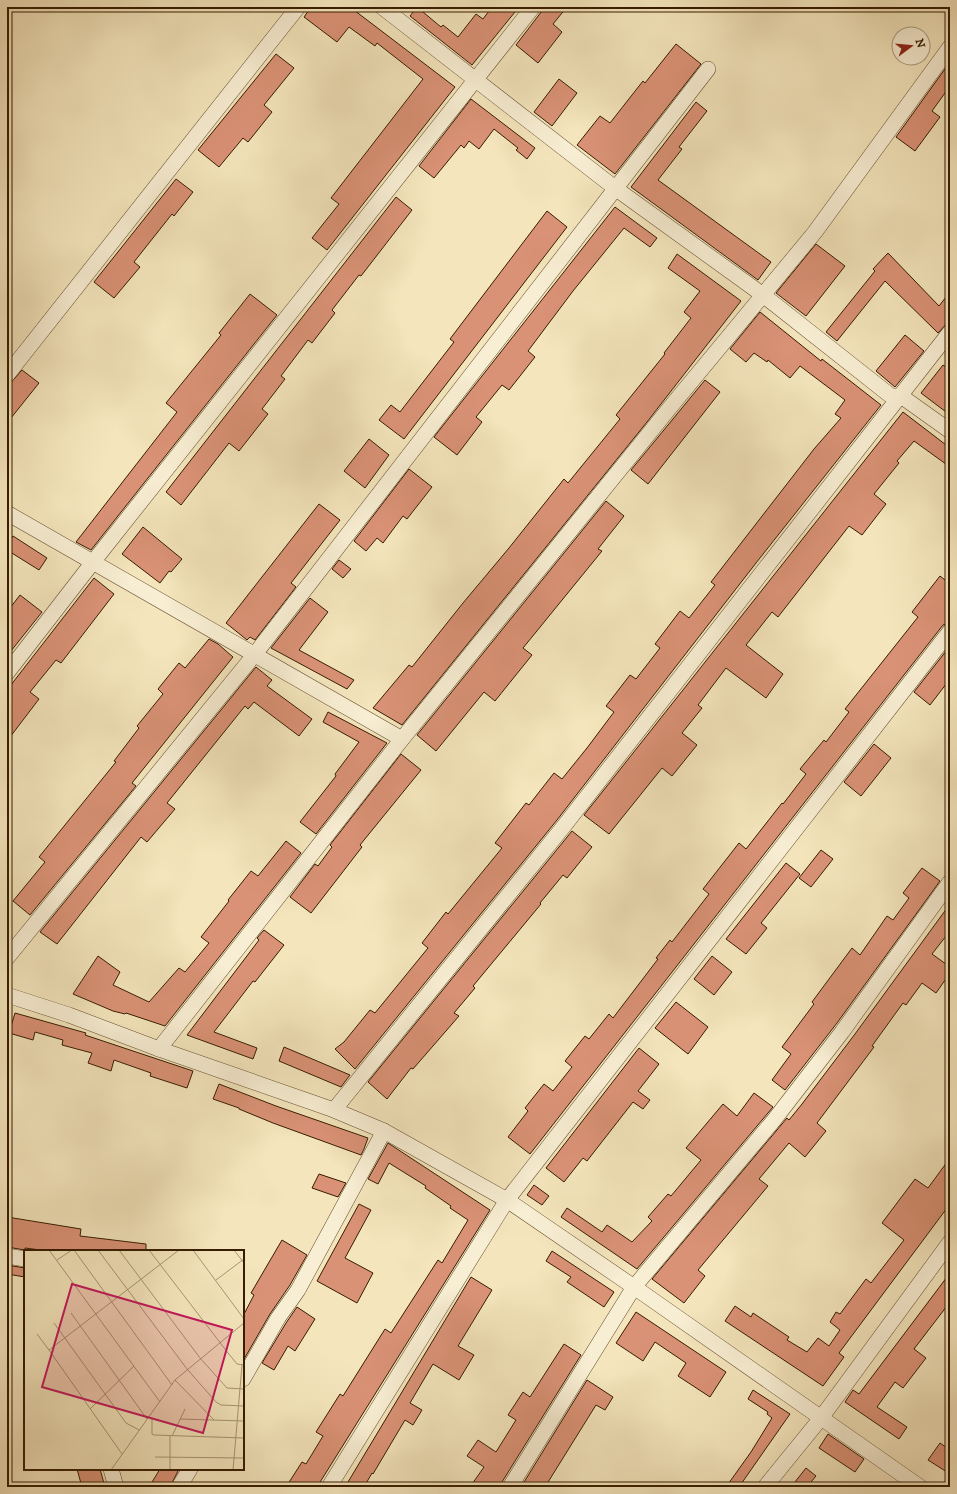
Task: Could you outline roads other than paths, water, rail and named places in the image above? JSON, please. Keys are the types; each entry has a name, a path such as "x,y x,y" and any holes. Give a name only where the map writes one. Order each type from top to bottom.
{"street":[{"path":"7,375 298,7"},
{"path":"382,7 615,188 763,295 891,396 900,396 950,431"},
{"path":"7,673 93,562 533,7"},
{"path":"159,1049 402,739 667,411 826,218 950,46"},
{"path":"7,958 255,654 708,70"},
{"path":"334,1110 564,826 950,332"},
{"path":"7,513 402,739"},
{"path":"329,1487 507,1200 950,632"},
{"path":"510,1487 634,1287 774,1120 842,1032 950,882"},
{"path":"7,995 69,1015 159,1049 334,1110 384,1131 507,1200 920,1487"},
{"path":"244,1377 278,1318 298,1290 384,1131"},
{"path":"764,1487 821,1418 950,1242"},
{"path":"7,1256 24,1259"},
{"path":"111,1470 116,1487"},
{"path":"179,1487 189,1470"}]}
